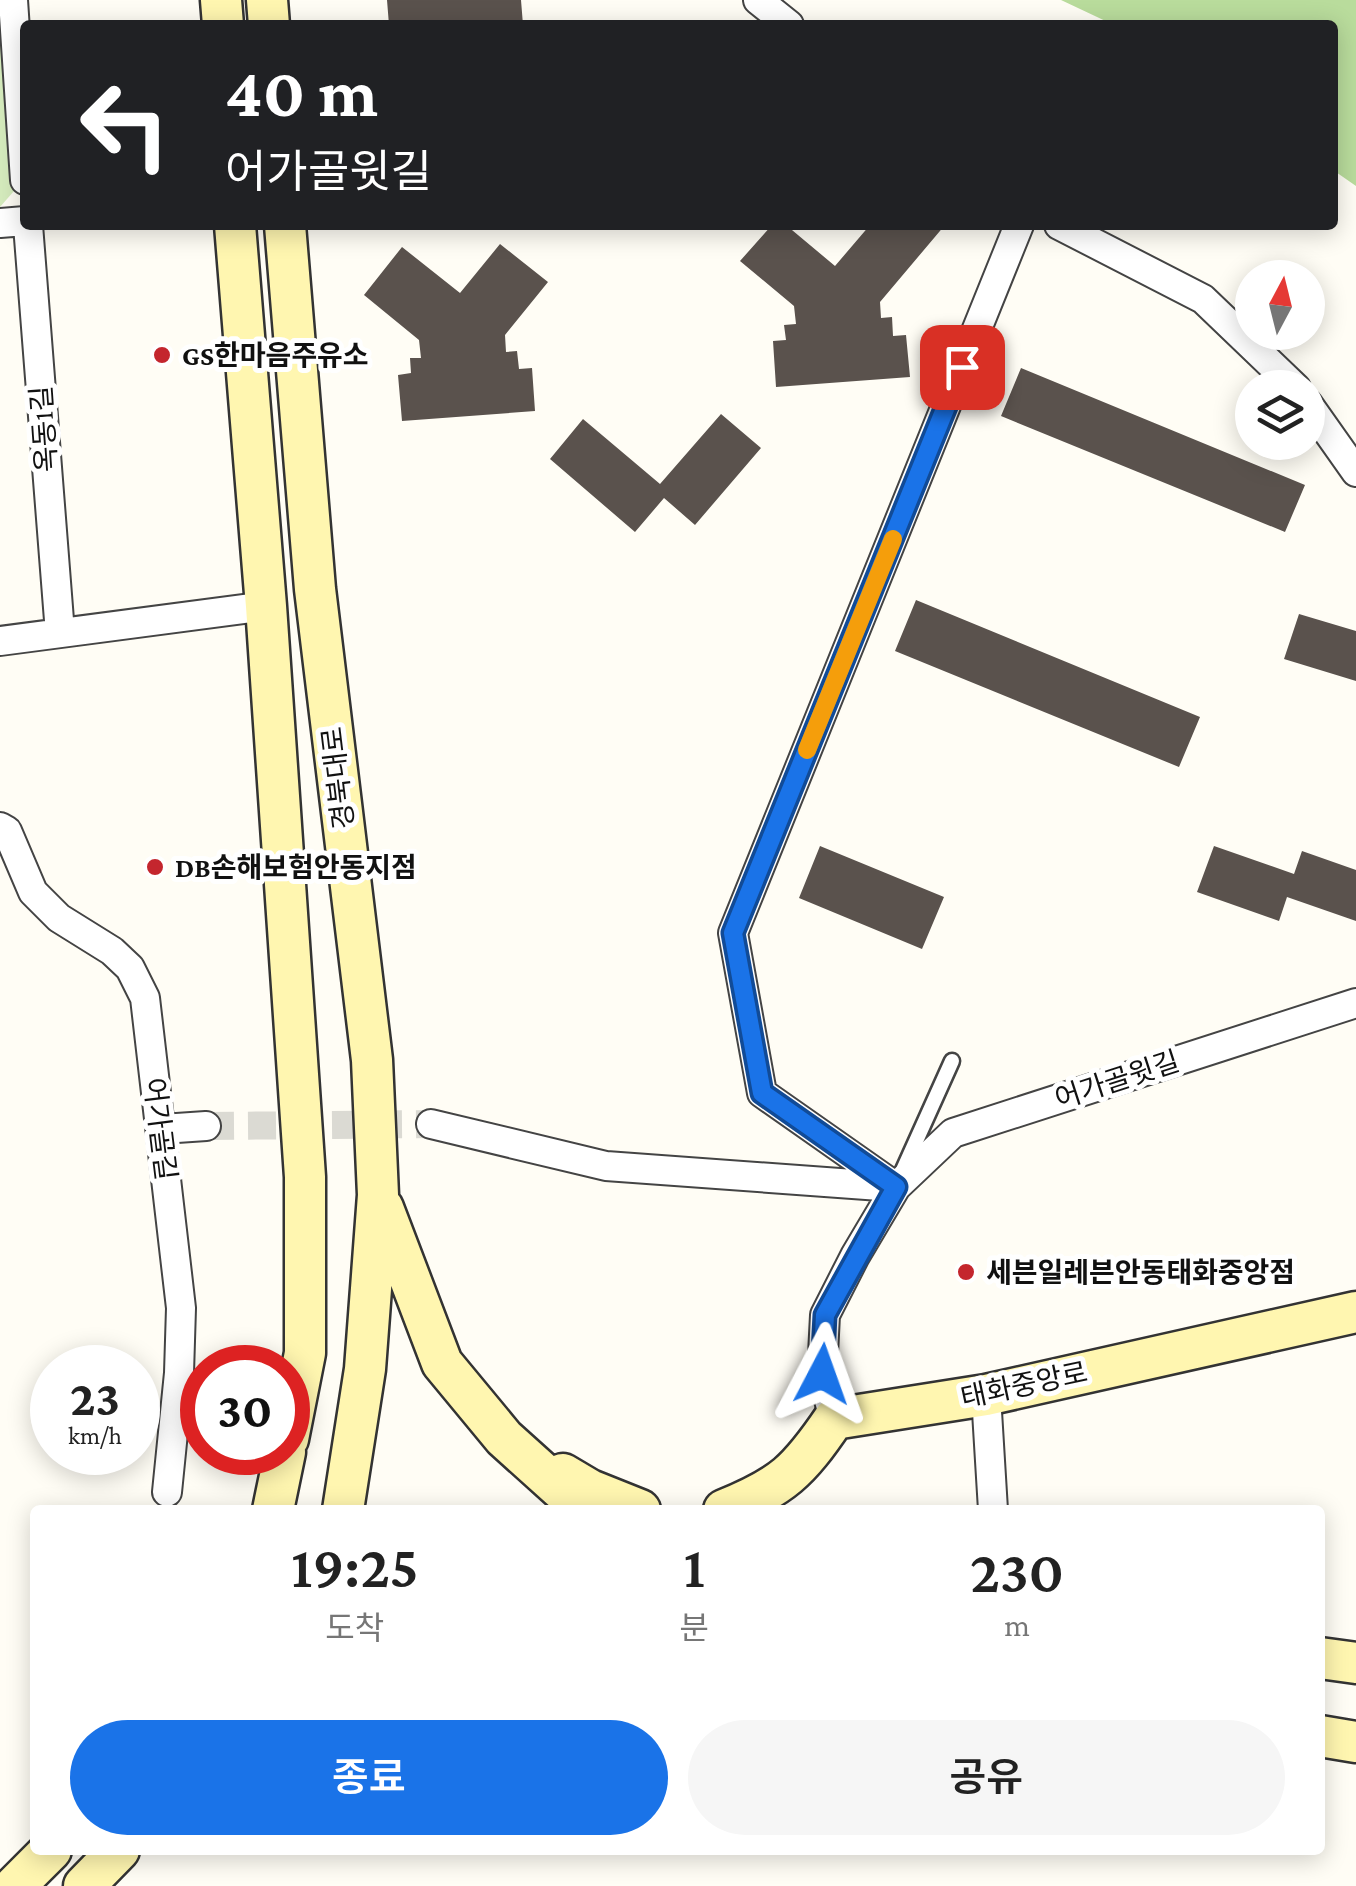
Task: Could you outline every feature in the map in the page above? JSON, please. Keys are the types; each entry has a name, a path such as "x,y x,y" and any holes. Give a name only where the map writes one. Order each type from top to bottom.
{"street":[{"path":"13,0 20,105"},
{"path":"758,0 783,20"},
{"name":"옥동1길","path":"27,230 60,633"},
{"name":"경북대로","path":"236,230 305,1177 305,1345"},
{"name":"경북대로","path":"285,230 315,589 372,1060 378,1195 365,1369 344,1505"},
{"path":"896,1187 762,1093 733,933 1017,230"},
{"path":"1069,230 1203,299 1277,370"},
{"path":"1325,428 1356,472"},
{"path":"0,641 266,606"},
{"name":"어가골길","path":"0,826 7,831 33,892 58,918 112,950 130,968 145,998 180,1308 179,1373 167,1492"},
{"name":"어가골윗길","path":"834,1419 822,1374 825,1315 896,1187 953,1133 1356,1004"},
{"path":"431,1124 606,1166 896,1187"},
{"path":"162,1129 206,1126"},
{"path":"378,1195 442,1362 504,1438 578,1505"},
{"name":"태화중앙로","path":"834,1419 986,1394 1356,1312"},
{"path":"986,1394 993,1505"},
{"path":"736,1505 767,1492 806,1461 834,1419"},
{"path":"504,1438 590,1490 628,1505"},
{"path":"274,1505 280,1475"},
{"path":"1325,1659 1356,1664"},
{"path":"1325,1737 1356,1742"},
{"path":"15,1886 45,1855"},
{"path":"84,1886 113,1855"}],"lane":[{"name":"어가골윗길","path":"896,1187 952,1062"}],"green space":[{"path":"1061,0 1356,0 1356,186 1338,173 1338,20 1103,20"},
{"path":"0,7 4,10 14,191 0,207"}],"building":[{"path":"387,0 521,0 523,20 389,20"},
{"path":"768,230 792,230 835,266 866,230 941,230 880,302 881,318 892,317 893,336 906,335 910,377 776,387 773,341 786,340 784,325 796,324 794,306 740,261"},
{"path":"500,244 548,282 505,335 506,352 517,351 519,369 532,368 535,411 402,421 398,375 411,373 410,358 421,358 419,340 364,295 402,247 460,293"},
{"path":"1021,368 1235,456 1235,460 1244,460 1305,485 1285,532 1001,416"},
{"path":"721,414 761,448 695,525 664,498 635,532 550,459 583,419 660,484"},
{"path":"916,600 1200,717 1179,767 895,651"},
{"path":"1299,614 1356,631 1356,681 1284,659"},
{"path":"820,846 944,897 922,949 799,898"},
{"path":"1214,846 1294,874 1302,851 1356,870 1356,921 1287,897 1279,921 1197,892"}],"tunnel":[{"path":"206,1126 431,1124"}],"slow traffic":[{"path":"807,750 893,539"}],"place":[{"name":"GS한마음주유소","path":"162,355"},
{"name":"DB손해보험안동지점","path":"155,867"},
{"name":"세븐일레븐안동태화중앙점","path":"966,1272"}],"route":[{"path":"822,1374 825,1315 896,1187 762,1093 733,933 962,367"}]}
